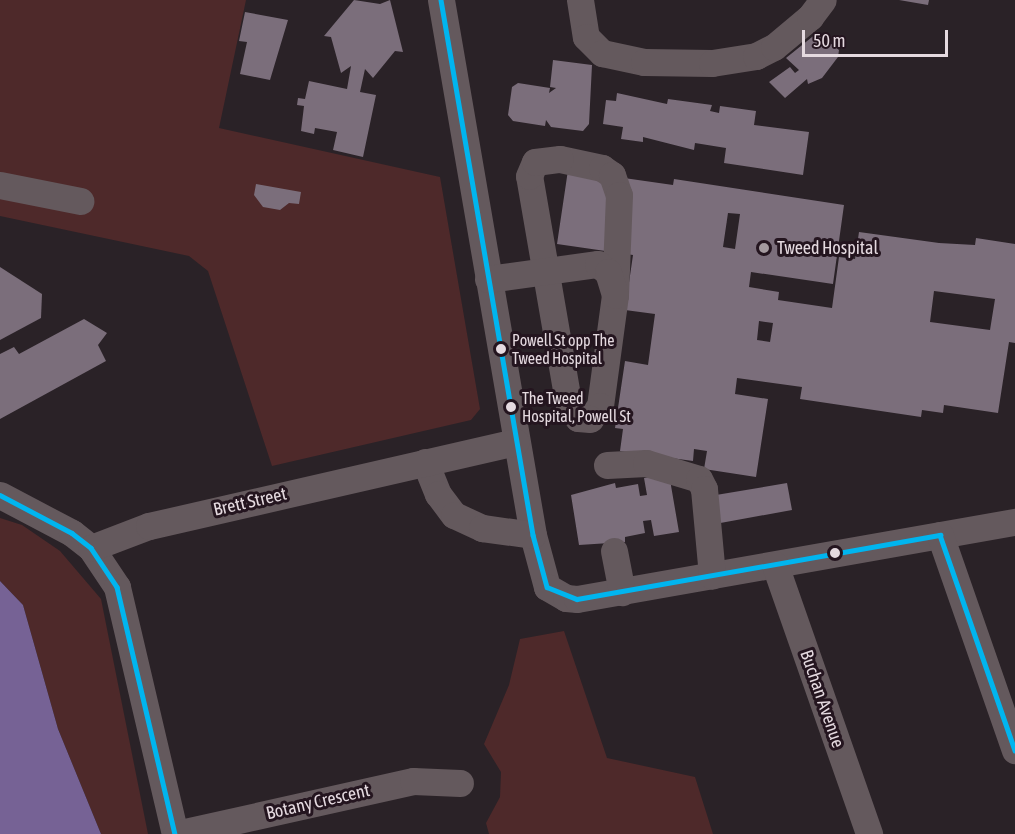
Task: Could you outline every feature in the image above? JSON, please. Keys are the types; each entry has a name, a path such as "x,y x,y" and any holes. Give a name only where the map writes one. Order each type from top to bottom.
{"street":[{"path":"441,0 533,535 542,577 556,594 577,599 622,592 1015,522"},
{"path":"580,0 586,37 602,53 644,62 711,63 756,56 774,47 810,17 823,0"},
{"path":"560,159 602,168 612,175 619,195 615,295 599,412 590,419 578,418 569,407 544,270 531,165 560,159"},
{"path":"0,185 80,201"},
{"path":"488,279 598,264 608,272 615,295"},
{"name":"Brett Street","path":"91,548 149,526 516,442"},
{"path":"425,462 438,494 454,515 482,528 533,535"},
{"path":"607,465 646,463 699,479 704,489 712,576"},
{"path":"0,495 50,518 91,548 117,587 127,613 176,834"},
{"path":"940,535 1015,750"},
{"path":"615,551 622,592"},
{"name":"Buchan Avenue","path":"775,565 869,834"},
{"name":"Botany Crescent","path":"176,834 413,781 460,783"}],"shaded area":[{"path":"0,0 246,0 219,128 440,177 480,409 471,420 272,466 208,271 189,256 0,216"},
{"path":"0,518 22,525 60,551 101,599 148,834 101,834 58,729 23,605 0,581"},
{"path":"0,581 23,605 58,729 101,834 0,834"},
{"path":"564,631 607,758 695,777 713,834 489,834 486,823 500,797 501,772 484,744 509,685 520,639"}],"building":[{"path":"354,0 380,4 390,0 403,52 395,51 373,78 365,69 360,92 376,95 363,157 333,150 337,132 315,128 314,134 301,131 304,106 297,105 298,98 305,99 309,81 347,89 351,66 341,73 331,37 324,36"},
{"path":"899,0 929,0 928,5"},
{"path":"245,12 288,20 270,80 240,74 247,42 239,41"},
{"path":"817,33 839,50 838,57 822,78 808,84 807,79 785,98 769,82 790,67 795,73 799,70 786,58"},
{"path":"553,60 592,65 589,124 583,131 551,127 546,120 545,126 513,121 508,115 512,87 518,83 550,88 549,93 556,88 550,87"},
{"path":"617,93 667,104 668,99 712,105 710,111 719,113 720,106 756,111 754,125 809,132 803,175 724,163 726,148 695,143 694,150 643,137 643,142 621,139 623,127 603,124 606,100 616,101"},
{"path":"568,170 673,185 674,179 844,205 833,284 751,272 749,287 779,292 778,300 832,308 839,257 855,259 859,232 939,243 975,245 976,238 1015,244 1015,343 1009,342 998,413 944,405 943,413 922,410 921,417 800,399 802,387 737,378 735,394 768,399 756,477 704,469 707,451 694,449 693,461 620,451 623,429 615,428 625,361 648,365 655,314 625,310 633,255 557,244","holes":["728,213 740,214 735,249 723,247","934,291 995,299 990,330 930,322","759,321 773,323 770,342 757,340"]},
{"path":"256,184 301,192 299,204 289,203 280,210 263,207 254,195"},
{"path":"0,267 42,294 41,318 0,340"},
{"path":"84,319 107,333 98,345 106,361 0,419 0,354 14,347 19,354"},
{"path":"669,474 679,532 654,536 651,520 643,521 645,533 625,537 625,542 579,545 571,495 615,483 616,488 638,484 640,496 647,495 644,478"},
{"path":"787,483 792,510 715,524 710,496"}],"transit line":[{"path":"441,0 533,535 547,587 577,599 940,535"},
{"path":"0,495 72,533 91,548 117,587 175,834"},
{"path":"940,535 1015,750"}],"place":[{"name":"Tweed Hospital","path":"764,248"},
{"name":"Powell St opp The Tweed Hospital","path":"501,349"},
{"name":"The Tweed Hospital, Powell St","path":"511,407"}]}
